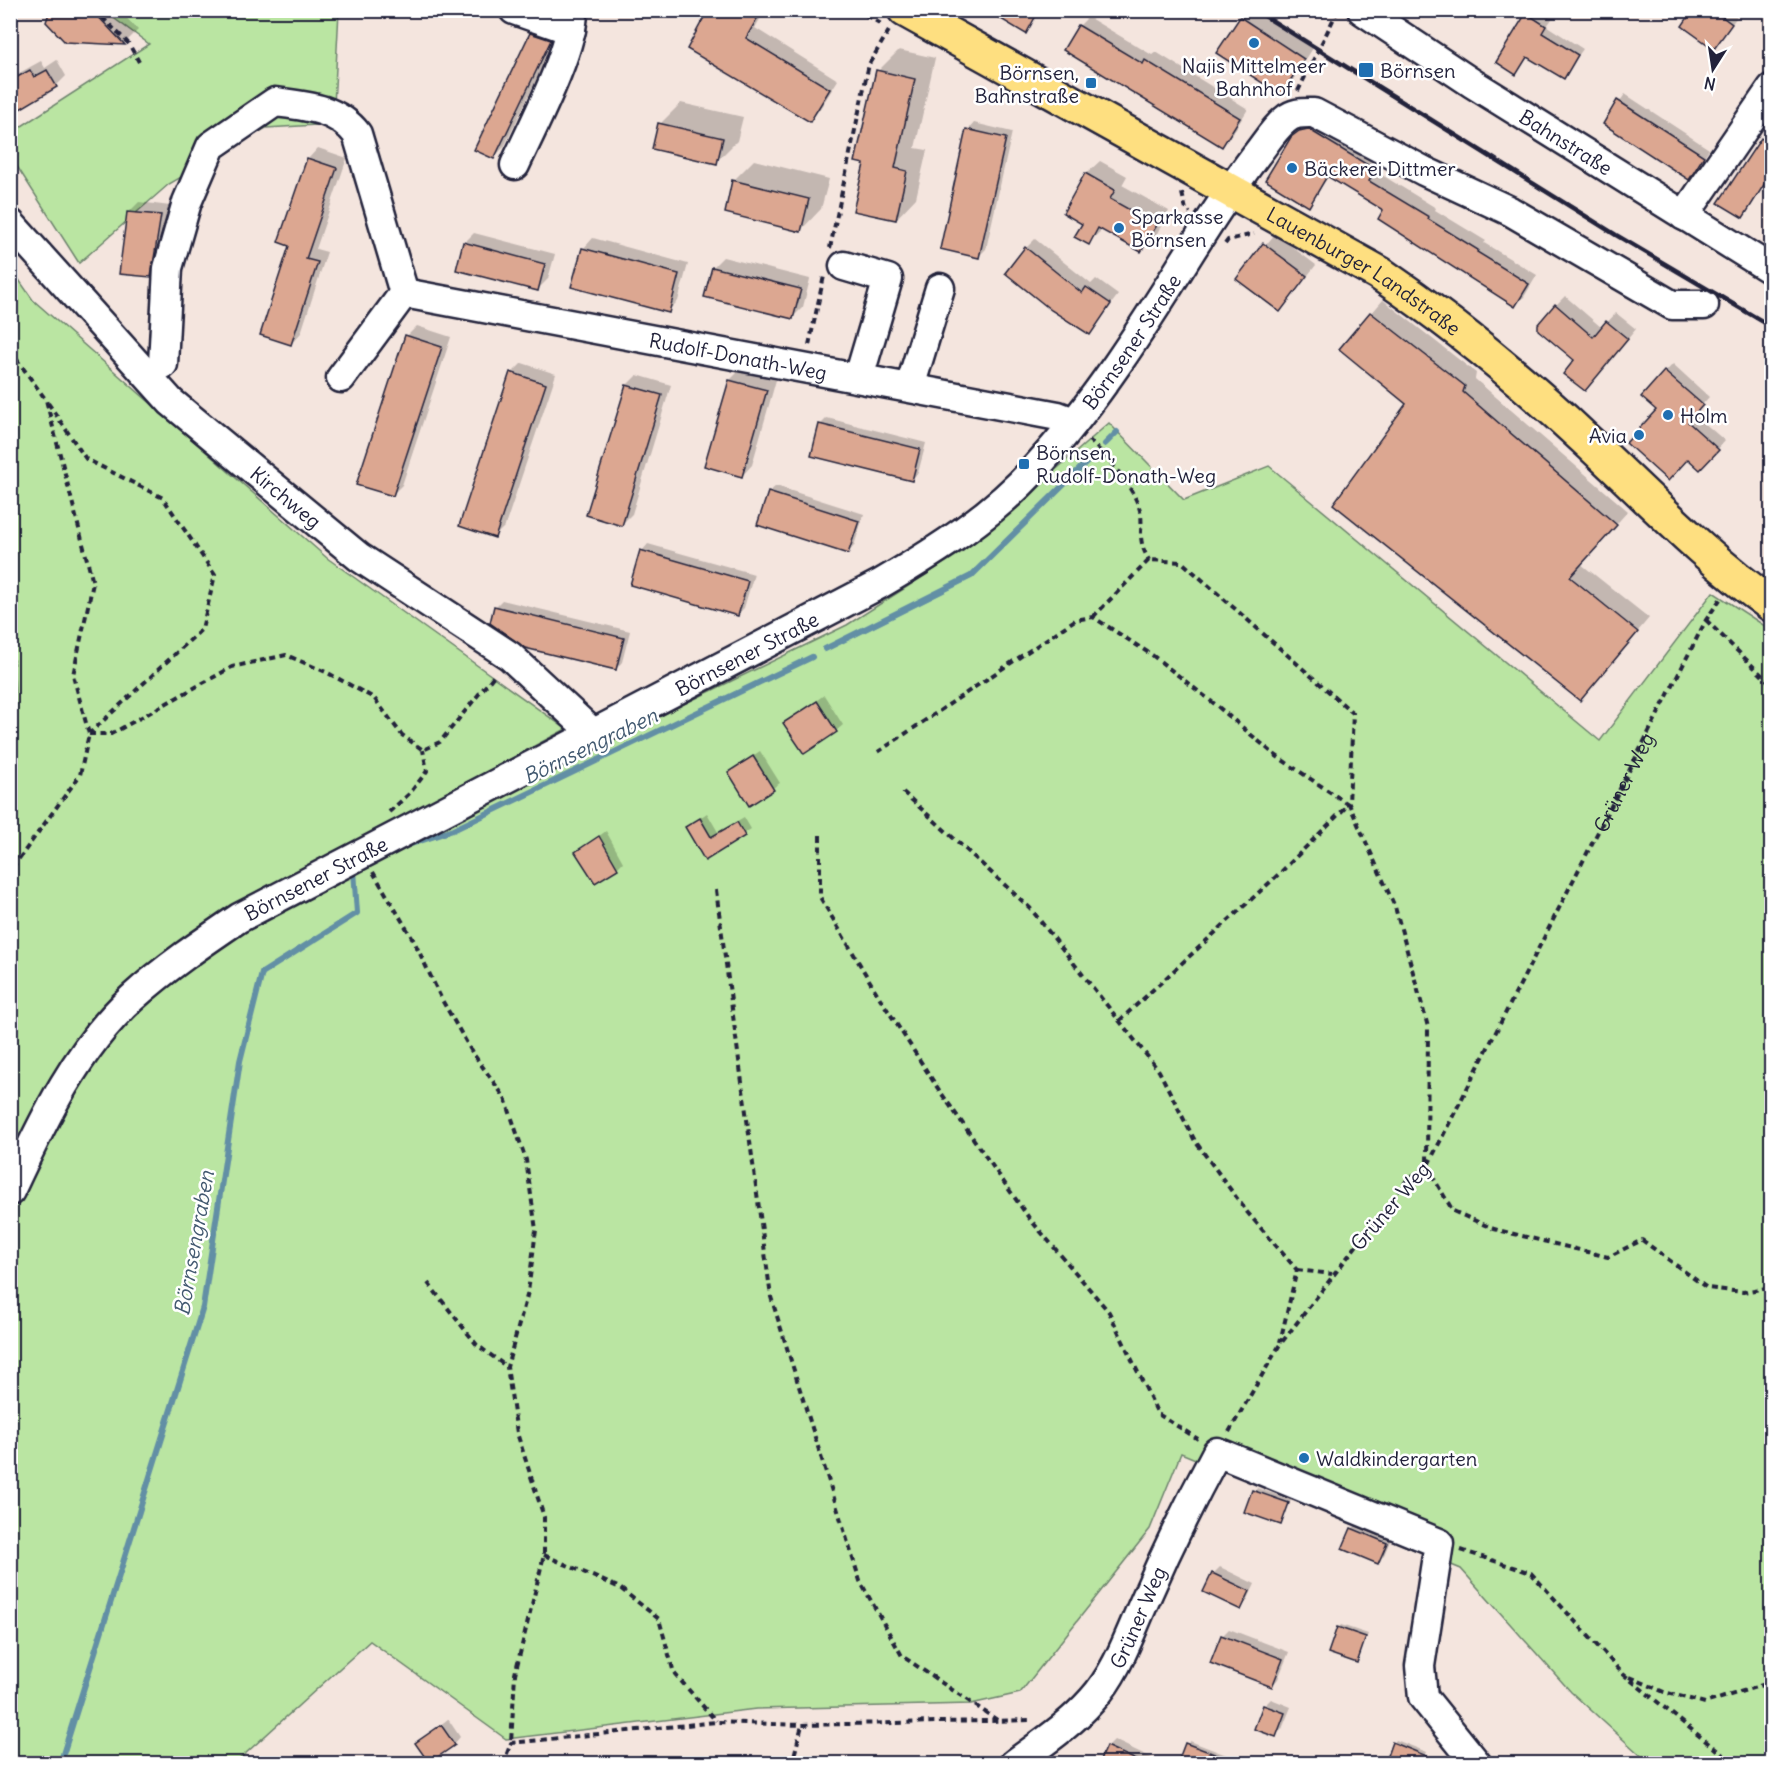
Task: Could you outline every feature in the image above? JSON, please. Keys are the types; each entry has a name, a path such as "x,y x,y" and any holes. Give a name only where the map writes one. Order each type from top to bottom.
{"main road":[{"name":"Lauenburger Landstraße","path":"900,15 1229,190 1379,273 1489,353 1583,436 1735,579 1772,605"}],"street":[{"path":"514,10 572,20 516,165"},
{"name":"Bahnstraße","path":"1362,10 1772,270"},
{"path":"1684,216 1772,88"},
{"path":"163,364 168,268 187,202 211,146 275,102 319,108 349,124 357,135 404,293 341,378"},
{"path":"1298,112 1314,113 1424,171 1510,211 1672,305 1704,305"},
{"name":"Börnsener Straße","path":"10,1191 43,1121 79,1062 130,999 184,954 239,918 860,594 948,544 998,504 1038,466 1082,431 1145,323 1229,190 1275,130 1286,119 1298,112"},
{"name":"Kirchweg","path":"10,223 171,402 359,558 510,656 594,734"},
{"path":"832,263 888,279 859,377"},
{"path":"910,387 940,288"},
{"name":"Rudolf-Donath-Weg","path":"404,293 910,387 1082,431"},
{"path":"1217,1452 1439,1544 1420,1666 1423,1697 1477,1764"},
{"name":"Grüner Weg","path":"1014,1764 1072,1721 1094,1699 1125,1647 1187,1510 1217,1452"}],"path":[{"path":"95,10 129,44 139,63"},
{"path":"1298,112 1298,87 1323,44 1338,10"},
{"path":"804,366 832,263 869,64 900,15"},
{"path":"1182,221 1186,210"},
{"path":"10,350 86,459 163,498 215,575 202,629 89,734"},
{"path":"10,871 80,775 89,734 73,675 93,583 46,400"},
{"path":"1082,431 1110,460 1139,508 1140,546 1149,560"},
{"path":"878,752 1075,620 1093,617 1149,560 1182,562 1353,713 1349,804 1395,907 1428,1027 1427,1167 1453,1210 1494,1229 1608,1257 1642,1240 1707,1288 1743,1292 1772,1287"},
{"name":"Grüner Weg","path":"1217,1452 1279,1346 1407,1180 1427,1167 1706,620 1735,579"},
{"path":"1093,617 1152,656 1216,705 1275,755 1349,804"},
{"path":"1706,620 1772,685"},
{"path":"89,734 111,734 232,668 286,655 326,672 374,698 402,735 423,750 427,771 410,793 383,817 372,849 442,1000 472,1052 505,1098 526,1160 536,1230 528,1292 507,1367 517,1433 544,1517 544,1555 515,1674 510,1743 503,1764"},
{"path":"423,750 440,742 510,656"},
{"path":"903,792 1030,908 1159,1071 1195,1141 1247,1212 1297,1270 1333,1275"},
{"path":"1119,1021 1280,873 1349,804"},
{"path":"820,836 820,897 937,1087 1029,1218 1109,1312 1158,1414 1217,1452"},
{"path":"716,890 771,1297 860,1581 902,1656 997,1720"},
{"path":"1279,1346 1297,1270"},
{"path":"428,1283 477,1345 507,1367"},
{"path":"1439,1544 1531,1573 1623,1674 1734,1764"},
{"path":"544,1555 620,1588 659,1619 674,1673 716,1722"},
{"path":"1623,1674 1664,1692 1705,1703 1772,1682"},
{"path":"510,1743 716,1722 802,1725 997,1720 1072,1721"},
{"path":"792,1764 802,1725"}],"green space":[{"path":"104,11 339,11 333,124 266,128 169,184 79,263 11,157 11,133 149,44"},
{"path":"10,267 33,300 327,558 566,729 393,822 411,841 847,625 962,552 1109,423 1184,500 1269,466 1600,741 1713,592 1771,630 1771,1763 1649,1763 1571,1692 1461,1569 1181,1453 1150,1529 1020,1693 971,1704 756,1709 506,1739 370,1641 235,1763 11,1763 10,746 17,736 10,586"}],"building":[{"path":"50,10 92,10 125,45 65,42 46,22"},
{"path":"708,10 762,10 746,38 830,89 810,122 687,49"},
{"path":"986,10 1039,10 1026,34"},
{"path":"1693,10 1713,10 1732,24 1714,49 1682,26"},
{"path":"1526,13 1546,26 1542,33 1578,55 1564,79 1527,57 1516,75 1496,62"},
{"path":"1240,17 1304,59 1281,95 1216,53"},
{"path":"1078,25 1143,64 1145,60 1240,118 1222,147 1063,50"},
{"path":"530,33 551,40 494,159 474,150"},
{"path":"30,70 34,77 47,70 57,87 10,115 10,81"},
{"path":"876,70 915,79 895,168 907,171 896,220 853,211 864,164 855,162"},
{"path":"1617,100 1704,156 1689,180 1603,124"},
{"path":"658,123 723,138 717,164 652,149"},
{"path":"966,129 1006,138 979,258 940,249"},
{"path":"1308,129 1376,170 1369,181 1429,217 1428,219 1478,250 1477,252 1529,284 1515,307 1378,219 1383,210 1327,176 1309,207 1265,180 1291,137 1299,131"},
{"path":"1761,138 1772,146 1772,172 1743,218 1718,203"},
{"path":"307,158 337,168 306,259 318,262 291,345 260,335 289,246 278,242"},
{"path":"1085,173 1115,190 1110,199 1157,225 1141,252 1098,228 1089,245 1074,237 1082,224 1063,213"},
{"path":"732,180 809,199 801,232 725,213"},
{"path":"127,212 161,215 151,277 119,274"},
{"path":"463,242 545,264 538,291 456,270"},
{"path":"1263,243 1307,276 1280,312 1236,279"},
{"path":"1025,247 1082,293 1086,287 1111,304 1090,335 1051,310 1005,273"},
{"path":"582,248 679,274 669,313 571,287"},
{"path":"712,267 801,289 793,319 704,297"},
{"path":"1555,304 1593,337 1606,321 1628,339 1585,391 1563,374 1574,360 1538,330 1538,324"},
{"path":"1370,312 1465,386 1463,392 1617,525 1570,577 1638,632 1580,701 1333,504 1406,404 1339,349"},
{"path":"405,335 442,347 393,496 356,485"},
{"path":"1664,371 1703,405 1688,422 1719,450 1700,470 1688,459 1668,481 1626,443 1656,410 1641,397"},
{"path":"510,372 546,384 495,538 459,526"},
{"path":"729,380 767,390 742,477 704,466"},
{"path":"626,385 662,395 622,526 586,515"},
{"path":"819,424 920,449 912,481 811,456"},
{"path":"768,492 859,521 848,554 757,525"},
{"path":"640,550 748,581 738,616 630,585"},
{"path":"494,606 624,638 616,670 525,648 490,623"},
{"path":"817,701 837,732 804,754 783,723"},
{"path":"753,756 774,790 749,806 728,772"},
{"path":"700,818 711,837 737,822 745,836 705,861 685,827"},
{"path":"599,836 618,869 595,883 575,852"},
{"path":"1252,1490 1289,1503 1281,1525 1244,1512"},
{"path":"1351,1528 1387,1543 1378,1564 1342,1549"},
{"path":"1212,1573 1250,1591 1241,1610 1203,1592"},
{"path":"1337,1627 1366,1637 1357,1663 1328,1653"},
{"path":"1221,1635 1283,1659 1272,1687 1210,1663"},
{"path":"1263,1705 1285,1713 1276,1737 1254,1729"},
{"path":"441,1725 455,1745 429,1763 415,1743"},
{"path":"1392,1742 1444,1763 1444,1764 1384,1764"},
{"path":"1185,1743 1236,1762 1236,1764 1177,1764"},
{"path":"1106,1746 1145,1764 1098,1764"}],"waterway":[{"name":"Börnsengraben","path":"1105,444 1117,432"},
{"name":"Börnsengraben","path":"825,649 971,576 1091,458"},
{"name":"Börnsengraben","path":"405,846 453,830 812,657"},
{"name":"Börnsengraben","path":"60,1764 203,1307 240,1061 262,973 357,913 354,870"}],"railway":[{"path":"1255,10 1616,235 1772,327"}],"place":[{"name":"Najis Mittelmeer Bahnhof","path":"1254,43"},
{"name":"Börnsen","path":"1366,70"},
{"name":"Börnsen, Bahnstraße","path":"1091,83"},
{"name":"Bäckerei Dittmer","path":"1292,168"},
{"name":"Sparkasse Börnsen","path":"1119,228"},
{"name":"Holm","path":"1668,415"},
{"name":"Avia","path":"1639,435"},
{"name":"Börnsen, Rudolf-Donath-Weg","path":"1024,464"},
{"name":"Waldkindergarten","path":"1304,1458"}]}
